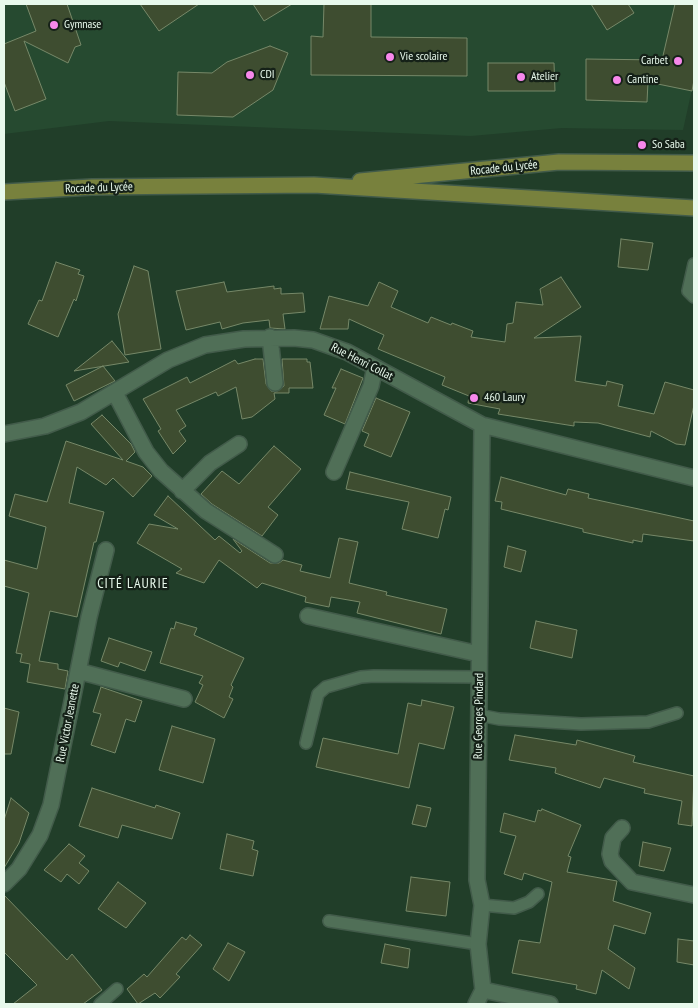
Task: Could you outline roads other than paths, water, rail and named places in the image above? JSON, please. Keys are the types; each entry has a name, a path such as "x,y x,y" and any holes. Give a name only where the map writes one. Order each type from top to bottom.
{"main road":[{"name":"Rocade du Lycée","path":"314,185 559,162 694,162"},
{"name":"Rocade du Lycée","path":"4,192 92,187 314,185 694,208"}],"street":[{"name":"Rue Henri Collat","path":"4,434 64,420 114,393 168,360 186,352 226,340 270,337 313,340 347,352 482,425 694,478"},
{"path":"270,337 275,383"},
{"path":"334,472 371,386 376,367"},
{"path":"114,393 146,452 182,492 229,526 275,555"},
{"name":"Rue Georges Pindard","path":"476,1004 482,990 478,944 482,905 477,880 482,425"},
{"path":"182,492 210,463 239,444"},
{"name":"Rue Victor Jeanette","path":"4,884 19,868 40,835 51,806 78,671 106,550"},
{"path":"308,616 480,654"},
{"path":"78,671 184,699"},
{"path":"622,828 613,838 610,854 612,861 632,882 694,895"},
{"path":"482,990 550,1004"}],"lane":[{"path":"694,264 688,291 694,297"},
{"path":"306,743 318,694 326,687 361,677 374,676 479,677"},
{"path":"479,715 498,719 581,724 648,722 677,713"},
{"path":"482,905 514,908 529,902 538,894"},
{"path":"330,921 478,944"},
{"path":"100,1004 117,989"}],"place":[{"name":"Gymnase","path":"54,25"},
{"name":"Vie scolaire","path":"390,57"},
{"name":"Carbet","path":"678,61"},
{"name":"CDI","path":"250,75"},
{"name":"Atelier","path":"521,77"},
{"name":"Cantine","path":"617,80"},
{"name":"So Saba","path":"642,145"},
{"name":"460 Laury","path":"474,398"}],"district":[{"name":"CITÉ LAURIE","path":"133,584"}]}
